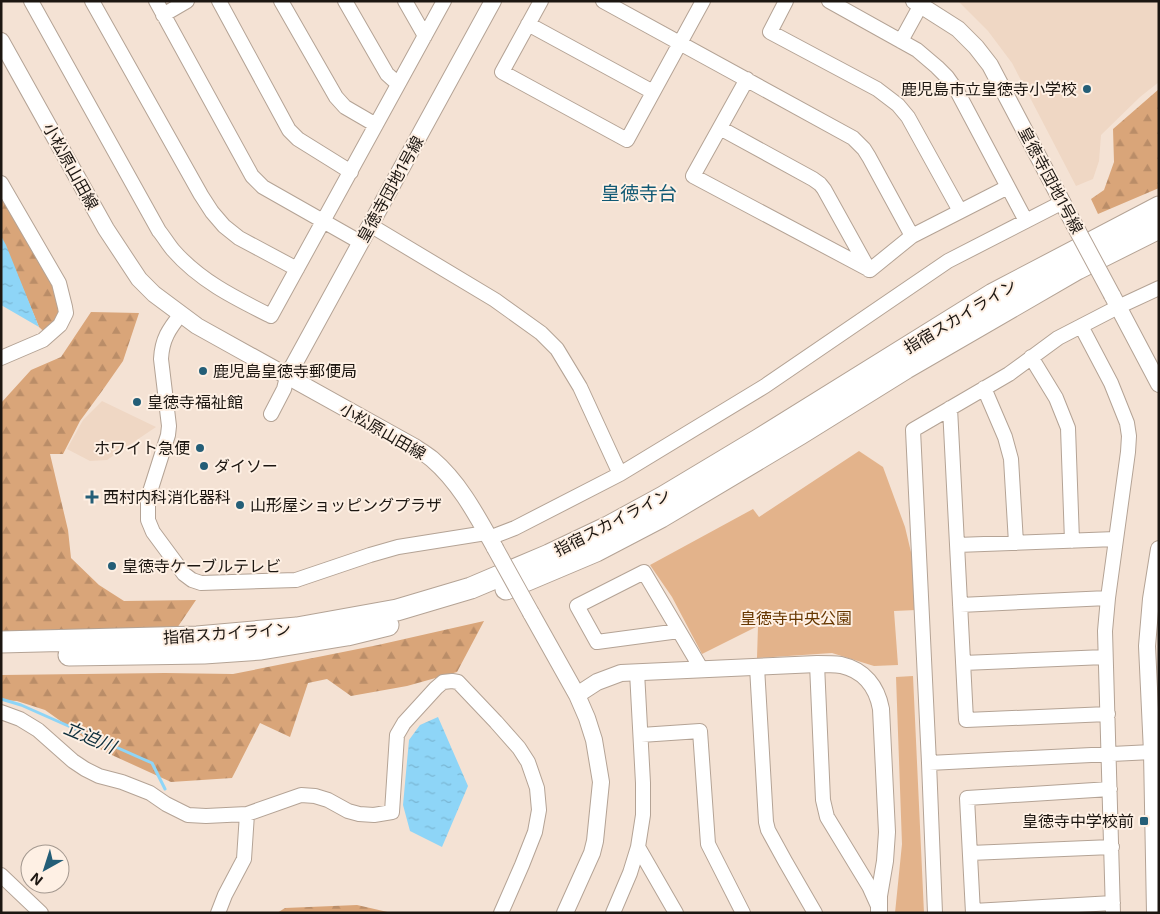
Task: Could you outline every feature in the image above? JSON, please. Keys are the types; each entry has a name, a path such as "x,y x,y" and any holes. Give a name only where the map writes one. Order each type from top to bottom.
{"main road":[{"name":"指宿スカイライン","path":"1,642 197,637 298,628 397,610 471,588 608,527 655,501 766,435 993,294 1159,207"},
{"name":"指宿スカイライン","path":"1,656 204,653 261,650 347,635 433,614 480,599 596,551 661,517 915,363 1077,269 1159,228"}],"street":[{"path":"31,1 159,231 172,249 208,282 227,294 271,316 444,1"},
{"path":"92,1 196,187 212,212 224,226 239,238 297,269"},
{"path":"156,1 252,176 263,187 360,242"},
{"path":"163,15 187,1"},
{"path":"220,1 290,130 298,139 350,172"},
{"path":"281,1 336,98 345,107 376,125"},
{"path":"345,1 387,74 398,84"},
{"path":"405,1 425,36"},
{"name":"皇徳寺団地1号線","path":"287,376 493,1"},
{"path":"541,1 502,72 627,140 703,1"},
{"path":"603,1 853,138 870,157 912,236"},
{"path":"786,1 770,32 877,89 898,105 908,117 960,212"},
{"path":"829,1 902,41 926,57 947,77 957,91 1026,221"},
{"path":"902,41 919,2"},
{"name":"皇徳寺団地1号線","path":"919,2 958,29 990,65 1159,384"},
{"path":"528,24 653,92"},
{"name":"小松原山田線","path":"1,41 106,229 139,279 149,289 197,326 413,446 431,458 457,486 472,506 577,695 594,740 601,782 595,841 592,853 565,913"},
{"path":"747,79 693,176 870,270"},
{"path":"720,128 820,184 870,270"},
{"path":"1,183 60,283 66,313 60,325 43,340 1,358"},
{"path":"870,270 912,236 1008,187"},
{"path":"181,314 169,329 161,348 169,426 168,435 148,498 148,520 152,532 184,574 201,584 296,580 370,555 398,548 490,540 515,528 620,474 765,386 948,262 1026,221 1065,207"},
{"path":"370,226 495,300 541,333 557,348 580,387 620,474"},
{"path":"935,913 913,430 1009,374 1058,338 1082,326 1115,301 1157,292"},
{"path":"1082,326 1111,383 1127,423 1128,436 1128,452 1105,631 1112,847 1113,908 973,912 968,798 1110,789"},
{"path":"1031,357 1056,398 1068,428 1072,540"},
{"path":"271,414 284,389 287,376"},
{"path":"984,388 1005,437 1011,459 1016,542"},
{"path":"950,408 966,720 1108,714"},
{"path":"957,545 1116,539"},
{"path":"1155,913 1155,752 1147,646 1159,549"},
{"path":"679,631 597,642 577,606 644,572 679,631 702,670"},
{"path":"960,605 1108,598"},
{"path":"963,663 1105,657"},
{"path":"577,695 597,682 621,673 817,664 840,665 856,670 874,688 881,709 887,832 886,861 879,896 879,909"},
{"path":"817,664 823,800 827,817 869,886 879,909"},
{"path":"757,667 766,822 768,830 815,913"},
{"path":"613,913 630,873 638,846 643,815 644,783 637,672"},
{"path":"1,712 20,719 38,730 73,761 85,769 99,776 122,782 150,793 188,815 247,814 301,795 322,798 348,811 374,816 392,812 398,734 404,723 443,682 458,682 519,748 528,762 537,788 539,810 535,832 501,913"},
{"path":"641,735 700,731 708,844 743,913"},
{"path":"929,763 1155,752"},
{"path":"218,913 225,895 244,859 247,814"},
{"path":"638,846 676,913"},
{"path":"970,853 1112,847"},
{"path":"1,875 41,913"}],"shaded area":[{"name":"鹿児島市立皇徳寺小学校","path":"958,1 1159,1 1159,82 1140,97 1101,135 1099,161 1093,179 1076,186 1012,63 988,31"},
{"path":"102,401 156,427 107,460 90,461 67,449 83,420"}],"green space":[{"path":"1159,89 1159,188 1098,214 1091,199 1104,190 1114,162 1113,129"},
{"path":"1,187 55,281 66,325 60,335 53,340 39,327 1,236"},
{"path":"91,312 139,313 123,361 80,421 63,454 50,454 68,530 71,558 99,585 124,601 196,600 175,631 1,636 1,403 31,370 61,357"},
{"name":"皇徳寺中央公園","path":"859,451 883,467 905,527 915,569 916,610 894,611 898,665 874,666 832,653 757,658 758,626 702,654 672,597 650,565 753,509 759,517"},
{"path":"484,621 457,672 407,686 351,696 327,679 308,683 290,737 260,723 232,778 171,782 103,751 45,710 17,701 1,700 1,675 233,674 378,645"},
{"path":"913,676 924,913 895,913 902,844 896,677"},
{"path":"357,905 392,913 277,913 285,908"}],"water":[{"path":"1,236 6,245 39,327 1,305"},
{"path":"438,717 468,786 442,847 410,831 403,805 409,740 420,725"}],"waterway":[{"name":"立迫川","path":"1,699 21,705 152,763 165,789"}],"place":[{"name":"鹿児島市立皇徳寺小学校","path":"1087,89"},
{"name":"鹿児島皇徳寺郵便局","path":"203,371"},
{"name":"皇徳寺福祉館","path":"137,402"},
{"name":"ホワイト急便","path":"200,448"},
{"name":"ダイソー","path":"204,466"},
{"name":"西村内科消化器科","path":"92,497"},
{"name":"山形屋ショッピングプラザ","path":"240,505"},
{"name":"皇徳寺ケーブルテレビ","path":"112,566"},
{"name":"皇徳寺中学校前","path":"1144,821"}],"district":[{"name":"皇徳寺台","path":"639,193"}]}
